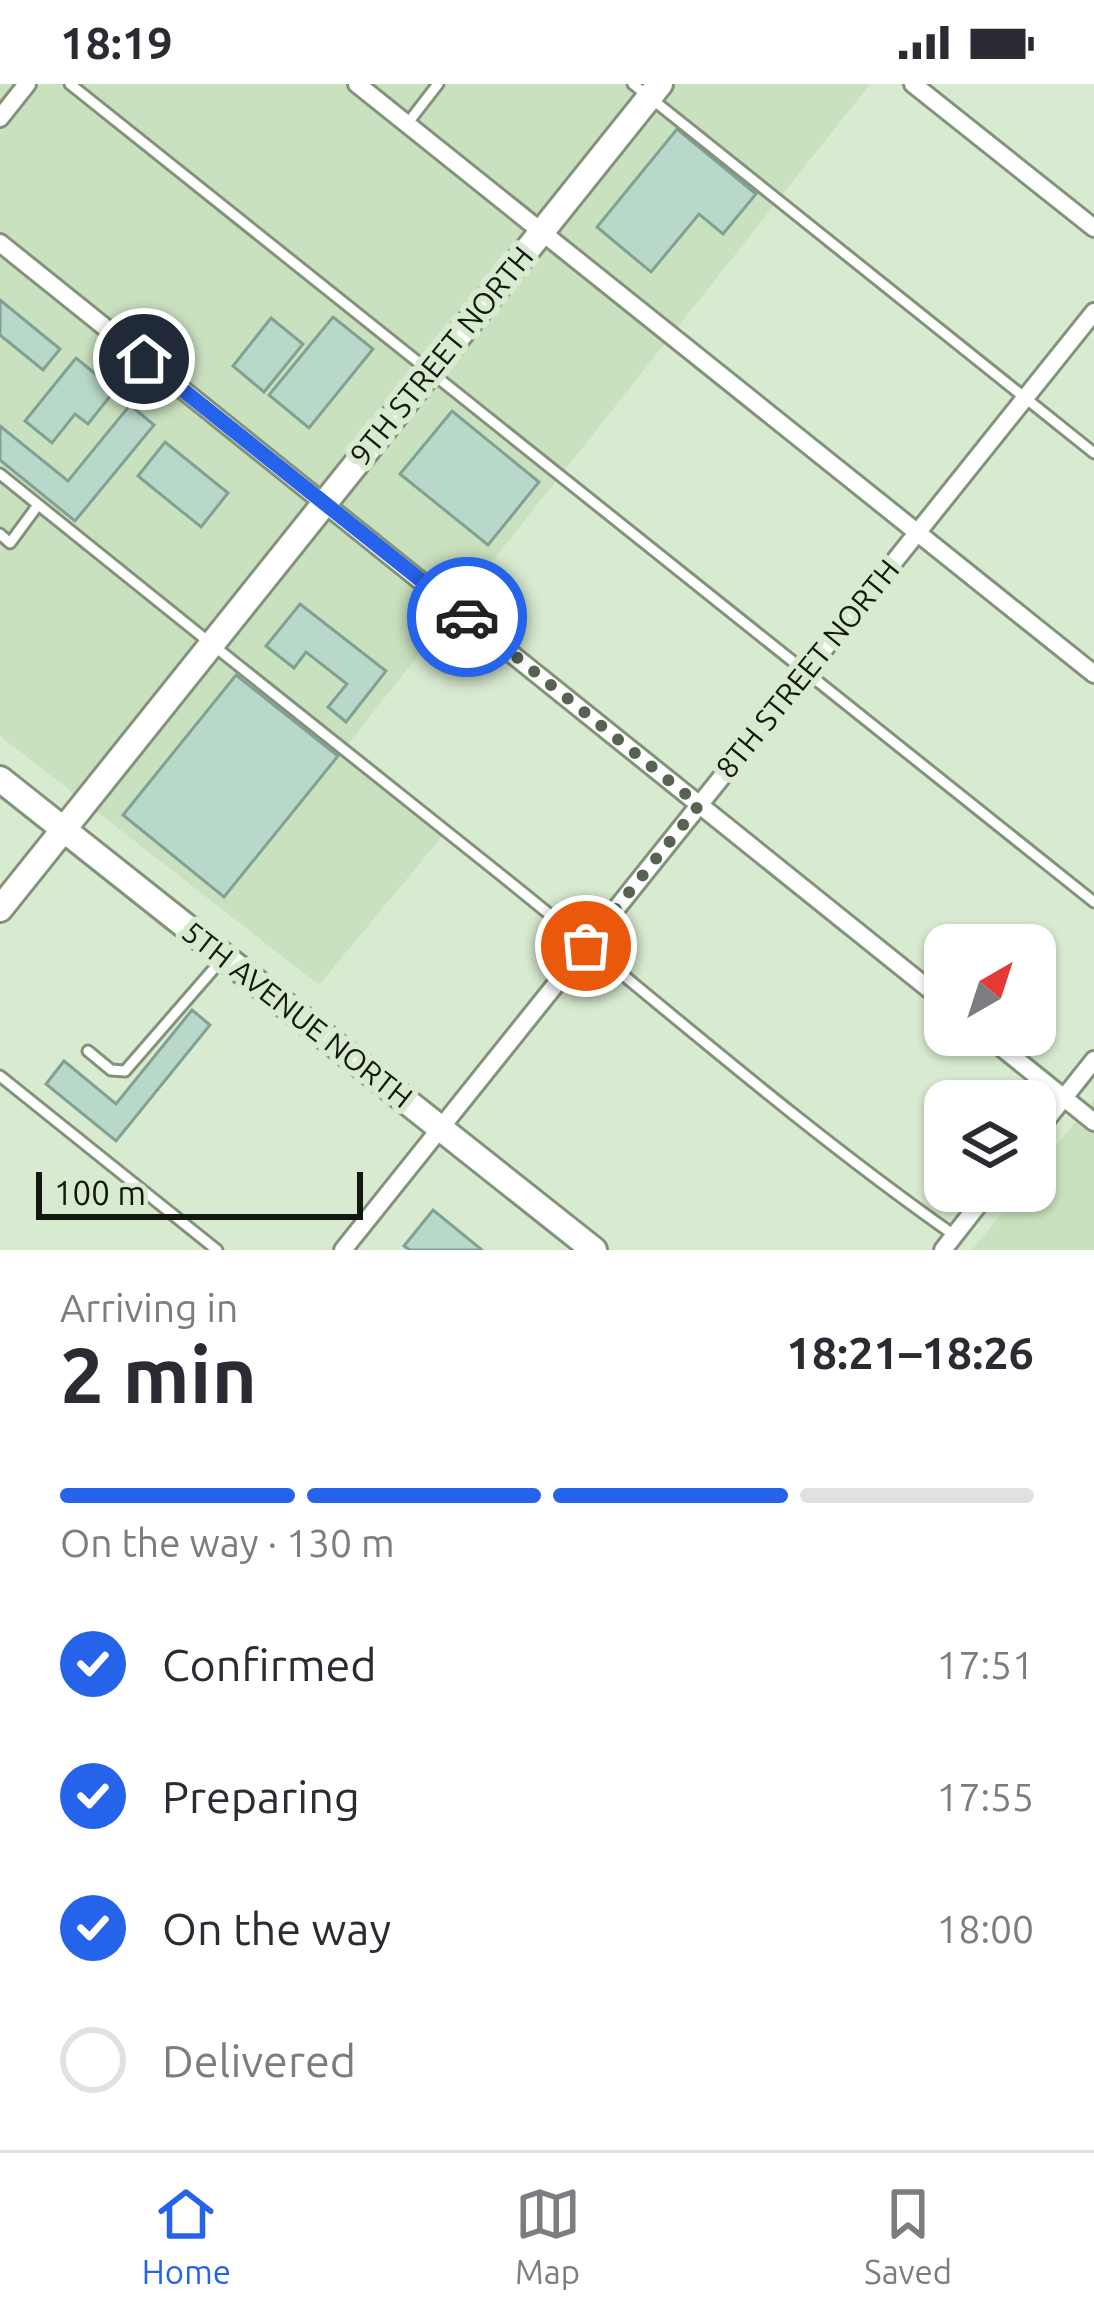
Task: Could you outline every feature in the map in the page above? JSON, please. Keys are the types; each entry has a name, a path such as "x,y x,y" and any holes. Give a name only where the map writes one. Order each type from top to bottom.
{"street":[{"path":"0,118 27,84"},
{"path":"357,84 1094,674"},
{"path":"913,84 1094,228"},
{"name":"9TH STREET NORTH","path":"0,909 542,232 647,88"},
{"path":"0,243 924,985"},
{"name":"8TH STREET NORTH","path":"343,1250 1094,312"},
{"name":"5TH AVENUE NORTH","path":"0,779 440,1128 578,1245"},
{"path":"1012,1056 1094,1122"},
{"path":"1056,1107 1094,1060"},
{"path":"948,1243 972,1212"}],"lane":[{"path":"70,84 1094,902"},
{"path":"407,124 438,84"},
{"path":"647,88 1094,453"},
{"path":"0,474 211,646 276,692 948,1243"},
{"path":"0,534 10,542 38,505"},
{"path":"88,1051 111,1070 125,1071 224,957"},
{"path":"0,1076 217,1250"}],"shaded area":[{"path":"0,84 870,84 348,744 449,828 319,985 0,736"},
{"path":"1094,1099 1094,1250 972,1250 1003,1212 1056,1212 1056,1146"}],"building":[{"path":"677,129 756,194 723,234 699,214 651,272 597,227"},
{"path":"0,300 60,349 43,370 0,335"},
{"path":"333,317 373,349 309,428 269,395"},
{"path":"271,318 303,344 264,392 233,366"},
{"path":"76,358 115,390 88,424 75,414 52,443 25,421"},
{"path":"130,405 154,425 75,521 0,460 0,426 68,481"},
{"path":"452,411 539,482 488,545 400,474"},
{"path":"165,442 228,493 201,527 138,476"},
{"path":"300,604 386,671 346,722 328,707 347,684 306,652 294,668 266,646"},
{"path":"236,675 338,756 224,897 123,815"},
{"path":"192,1010 210,1025 116,1141 46,1084 64,1061 116,1104"},
{"path":"433,1210 482,1250 410,1250 404,1246"}],"way so far":[{"path":"467,617 699,805 586,946"}],"route":[{"path":"144,359 467,617"}]}
